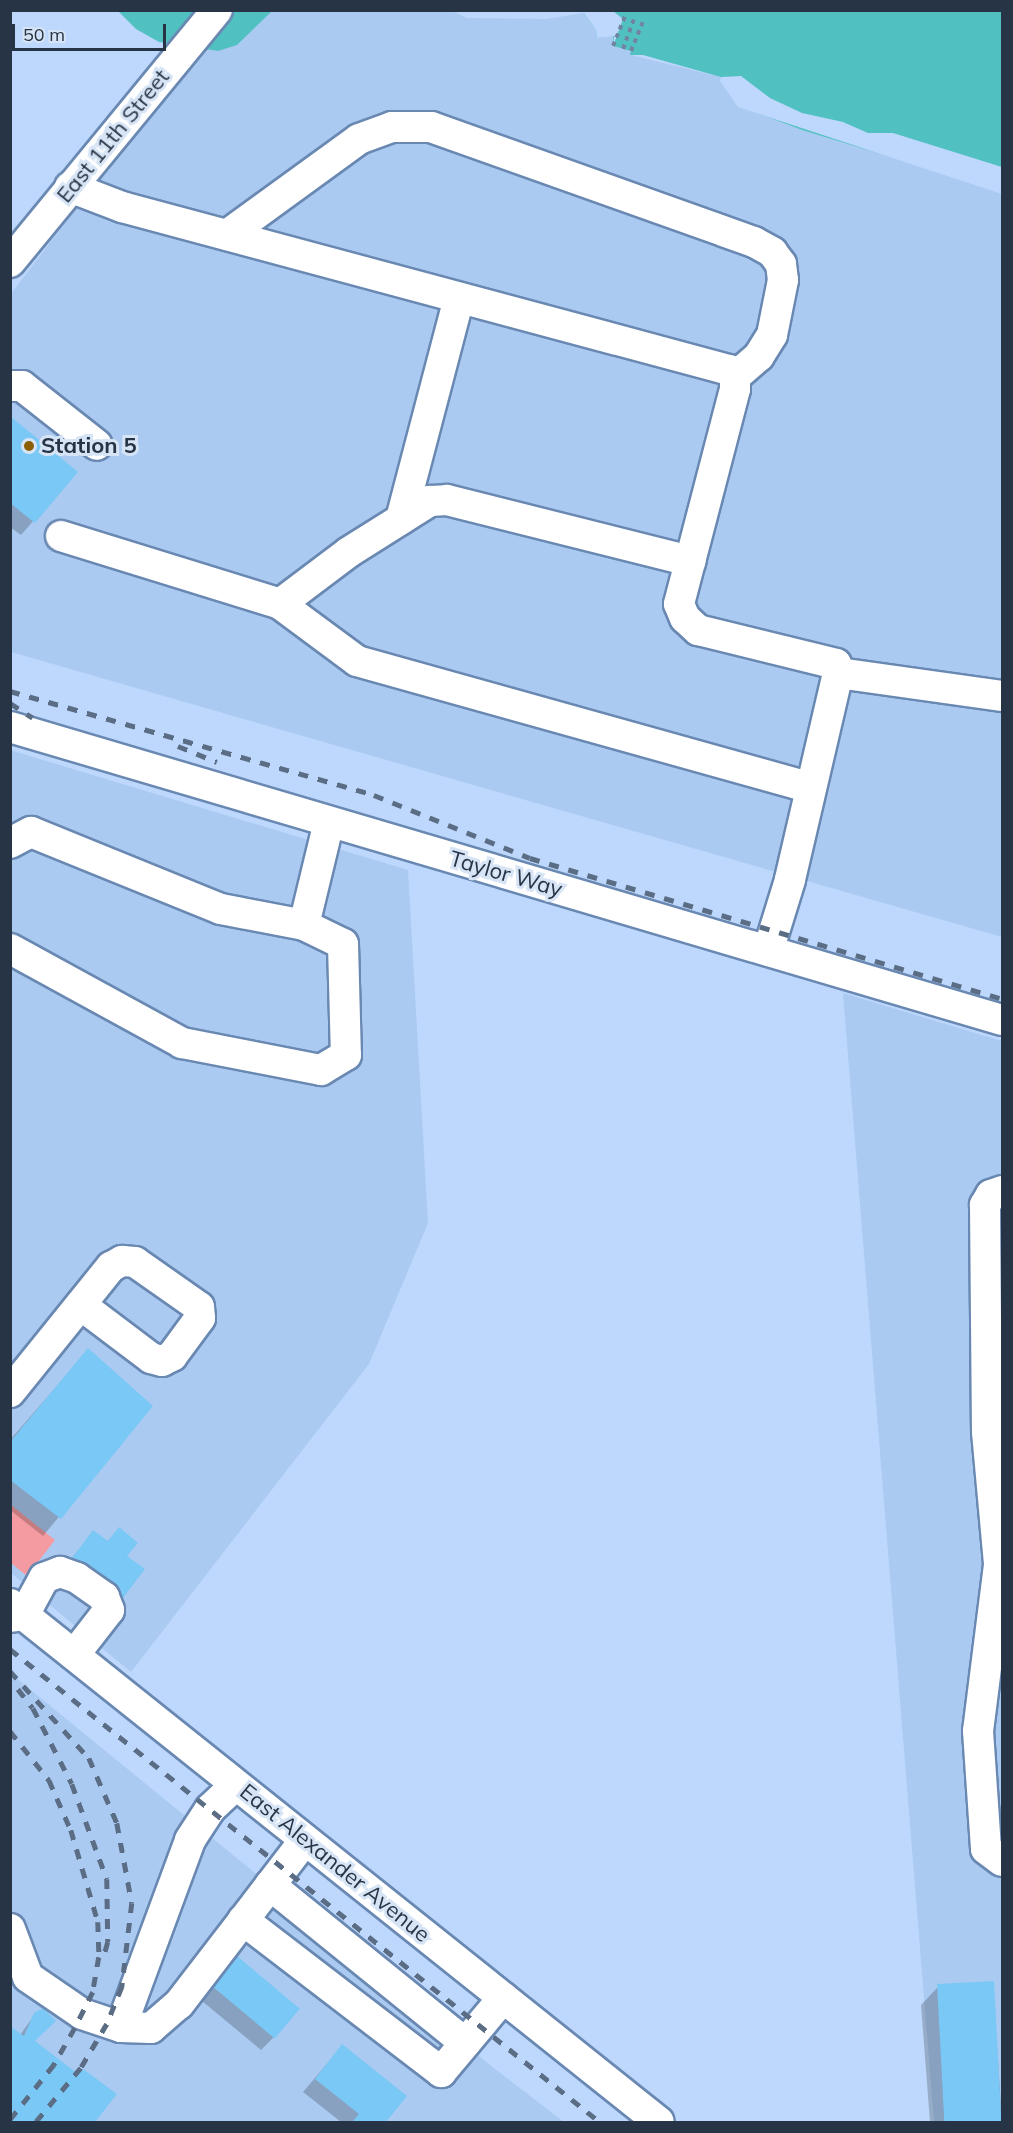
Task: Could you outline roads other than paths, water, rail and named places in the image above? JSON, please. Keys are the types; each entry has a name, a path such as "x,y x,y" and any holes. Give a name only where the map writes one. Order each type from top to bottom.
{"street":[{"name":"East 11th Street","path":"10,262 217,10"},
{"path":"227,235 359,139 392,127 431,127 754,242 772,252 781,264 783,280 772,334 759,356 735,377 679,603 685,618 698,630 836,664 838,673 811,789 768,951"},
{"path":"70,187 122,207 729,370 735,377"},
{"path":"401,519 459,297"},
{"path":"10,386 22,386 97,445"},
{"path":"280,604 430,501 447,500 690,561"},
{"path":"61,536 280,604 357,662 811,789"},
{"path":"838,673 1002,696"},
{"name":"Taylor Way","path":"10,727 1002,1020"},
{"path":"304,925 329,822"},
{"path":"10,843 31,832 220,909 304,925 343,944 346,1055 321,1070 182,1043 10,949"},
{"path":"1002,1191 991,1195 985,1205 994,1341 987,1432 999,1565 994,1676 978,1731 986,1850 1002,1861"},
{"path":"10,1392 81,1305"},
{"path":"15,1612 44,1578 60,1572 77,1578 104,1597 109,1610 74,1655"},
{"name":"East Alexander Avenue","path":"15,1612 74,1655 659,2122"},
{"path":"121,2027 190,1840 210,1809 236,1785"},
{"path":"10,1929 28,1977 82,2014 121,2027 151,2028 178,2004 305,1840"},
{"path":"270,1885 465,2043"},
{"path":"243,1920 441,2072 503,1998"}],"railway":[{"path":"10,691 374,795 530,858 1002,999"},
{"path":"10,703 33,718"},
{"path":"178,746 217,762"},
{"path":"10,1649 600,2122"},
{"path":"10,1671 89,1758 117,1823 132,1903 122,1987 107,2024 81,2068 36,2122"},
{"path":"18,1689 33,1708 72,1784 107,1879 108,1942 103,1959"},
{"path":"10,1731 49,1780 71,1830 98,1922 99,1957 93,1992 75,2028 54,2065 10,2120"}],"place":[{"name":"Station 5","path":"29,446"}]}
